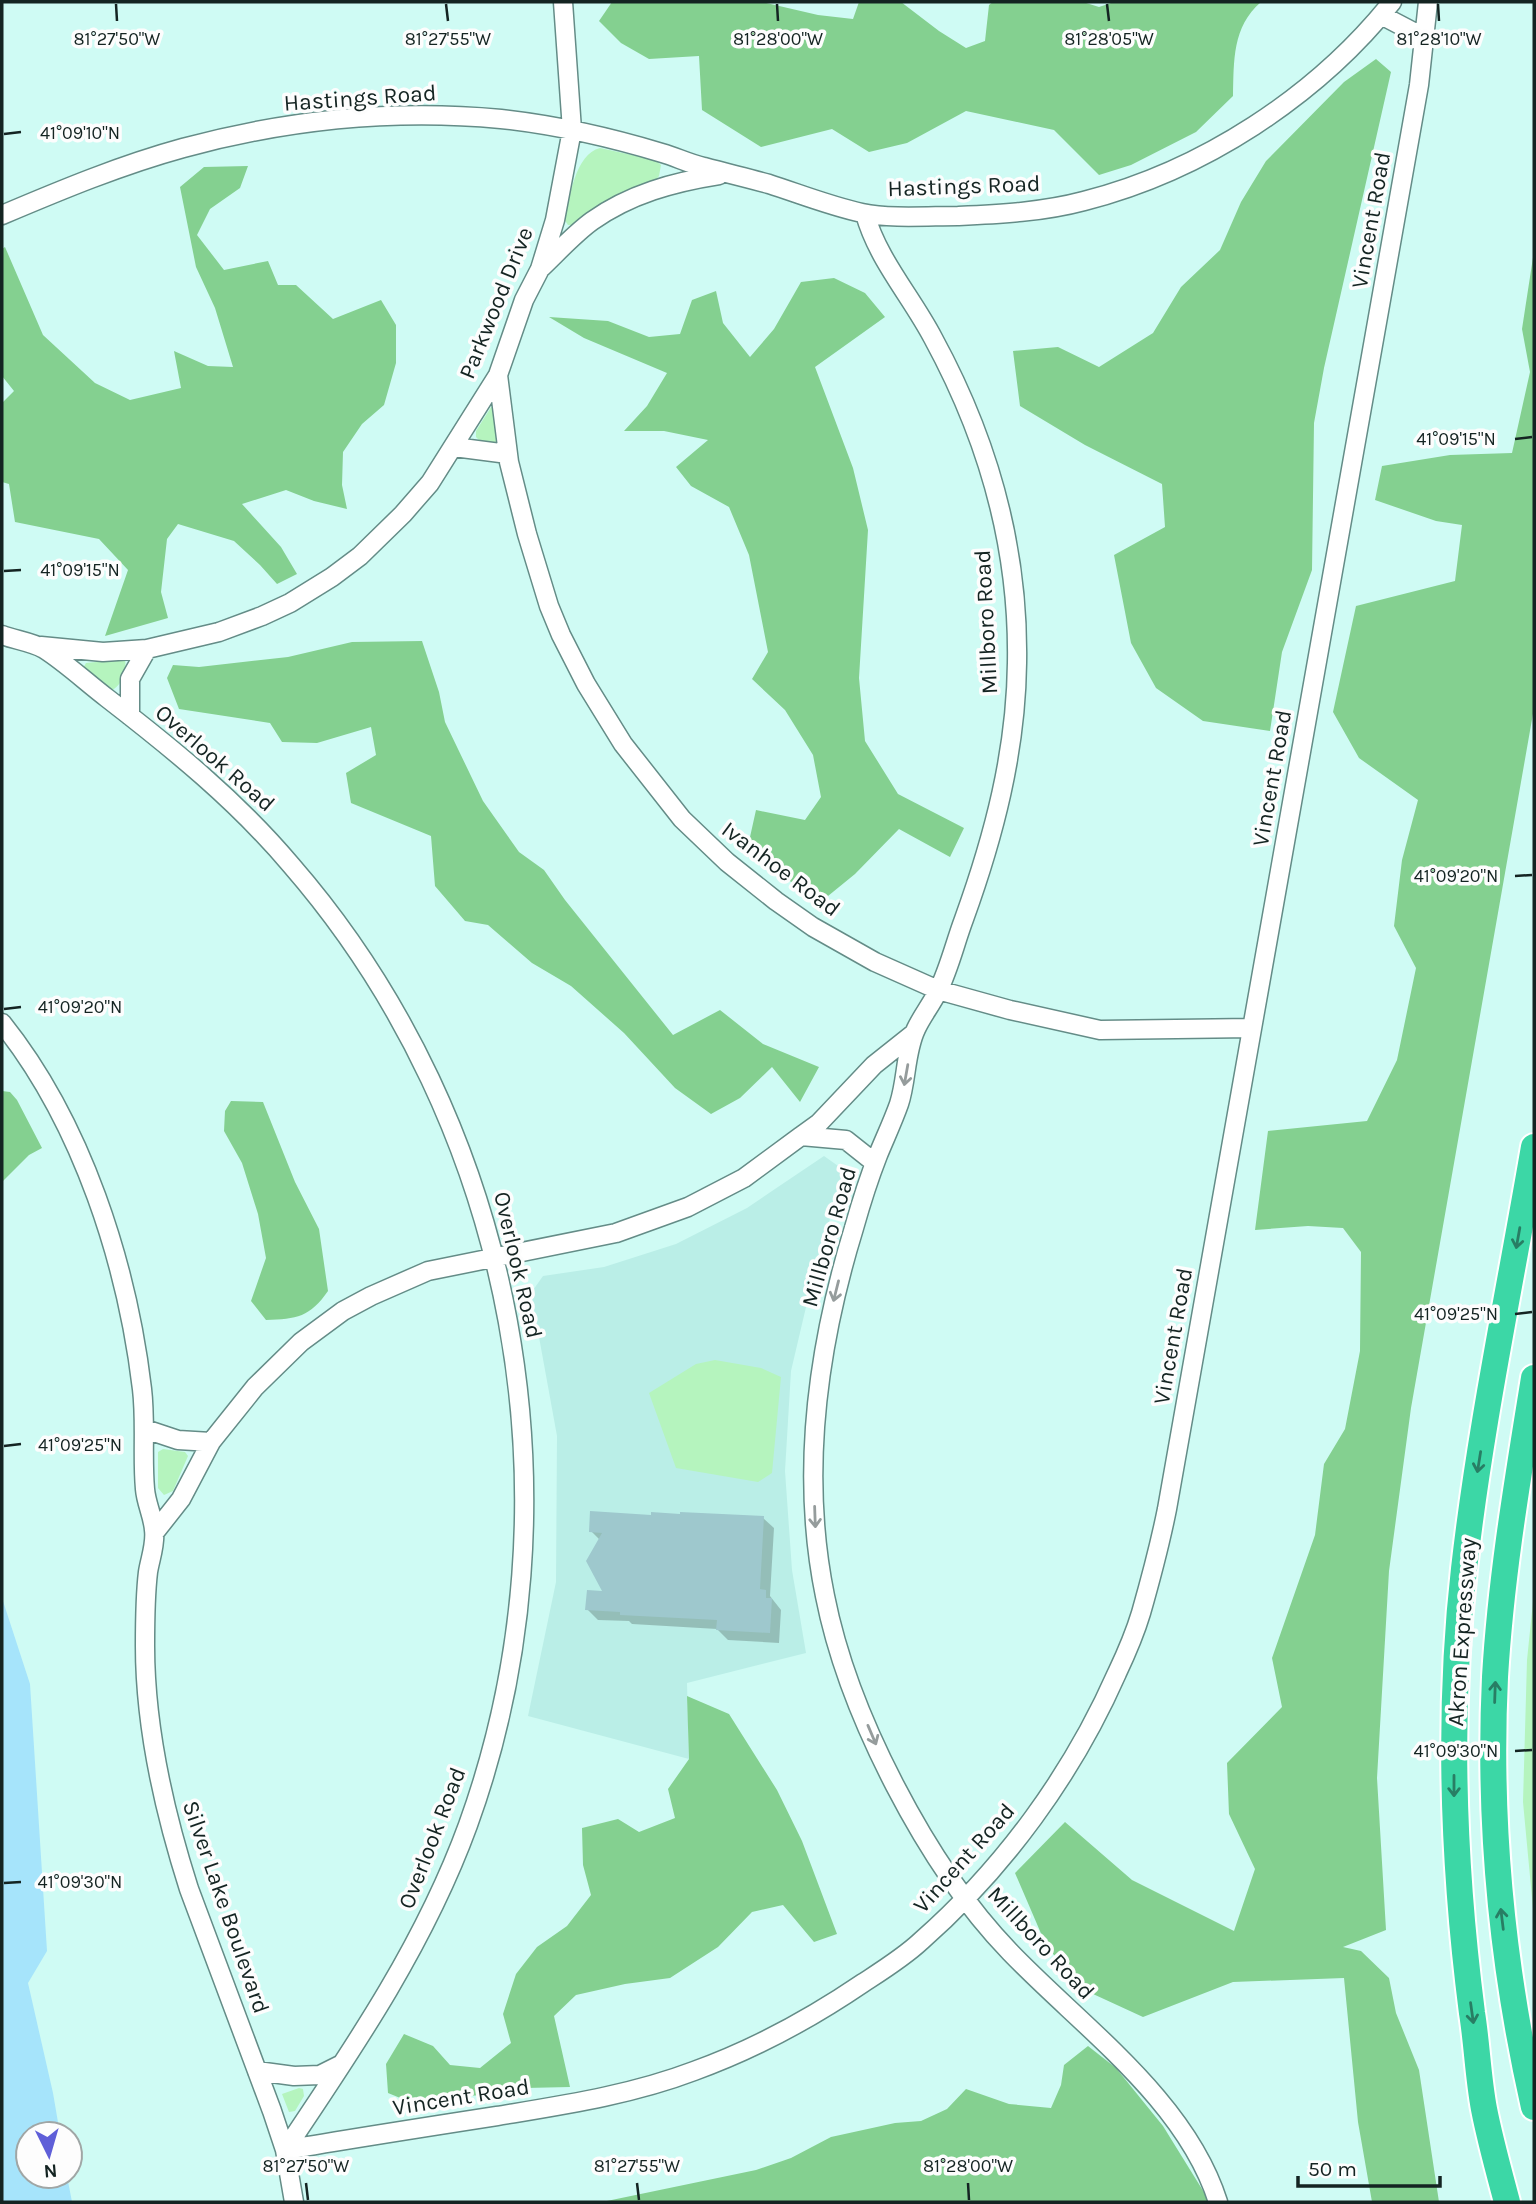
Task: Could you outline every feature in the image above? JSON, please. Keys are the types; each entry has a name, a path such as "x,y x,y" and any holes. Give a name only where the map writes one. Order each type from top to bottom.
{"highway":[{"name":"Akron Expressway","path":"1507,2202 1484,2107 1459,1908 1455,1843 1454,1722 1459,1631 1471,1516 1534,1147"},
{"name":"Akron Expressway","path":"1534,1378 1511,1521 1498,1640 1493,1737 1498,1887 1508,1973 1534,2107"}],"street":[{"name":"Parkwood Drive","path":"40,646 103,652 147,649 219,632 261,616 290,603 360,556 430,483 498,375 524,300 540,269 555,220 572,130 563,2"},
{"name":"Vincent Road","path":"285,2150 579,2102 637,2089 694,2071 751,2048 822,2011 919,1944 966,1899 1049,1796 1087,1735 1119,1669 1141,1613 1155,1568 1165,1520 1365,400 1417,99 1428,2"},
{"name":"Hastings Road","path":"2,215 82,182 182,148 254,131 371,117 503,120 598,135 865,214 994,215 1082,202 1139,184 1181,166 1266,118 1322,75 1387,9"},
{"path":"1387,9 1425,38"},
{"name":"Hastings Road","path":"540,269 592,221 640,195 677,181 729,173"},
{"name":"Millboro Road","path":"865,214 879,252 928,328 951,370 974,422 995,484 1014,586 1016,703 1005,781 979,877 939,990 913,1034 902,1096 875,1163 842,1269 823,1358 813,1462 816,1535 824,1593 834,1636 872,1736 926,1842 1004,1947 1089,2028 1166,2110 1196,2152 1219,2202"},
{"name":"Ivanhoe Road","path":"498,375 508,454 527,534 549,606 561,635 586,684 624,744 657,789 702,839 776,901 813,927 875,962 939,990 1010,1010 1100,1030 1252,1028"},
{"path":"454,447 508,454"},
{"name":"Overlook Road","path":"2,635 40,646 200,773 263,832 341,925 402,1023 438,1094 468,1165 495,1258 512,1338 523,1440 525,1499 513,1646 495,1736 468,1826 413,1947 343,2064 285,2150"},
{"path":"130,716 130,679 147,649"},
{"name":"Silver Lake Boulevard","path":"2,1023 30,1064 75,1146 106,1223 130,1310 137,1348 145,1429 145,1490 155,1532 148,1571 145,1650 148,1698 161,1789 189,1889 285,2150 294,2202"},
{"path":"155,1532 181,1499 211,1443 274,1367 343,1311 421,1273 616,1234 688,1207 744,1178 819,1123 874,1065 913,1034"},
{"path":"801,1136 846,1140 875,1163"},
{"path":"145,1429 178,1440 211,1443"},
{"path":"257,2071 294,2076 320,2075 343,2064"}],"shaded area":[{"path":"824,1156 841,1168 843,1179 818,1256 791,1371 785,1471 792,1570 806,1653 687,1683 689,1759 528,1716 556,1582 557,1436 531,1293 543,1276 604,1267 676,1244 747,1208"},
{"path":"2,1598 30,1684 47,1951 28,1983 58,2120 14,2120 14,2190 70,2190 72,2202 2,2202"}],"green space":[{"path":"612,2 762,2 818,15 853,19 859,2 901,2 966,48 985,41 989,5 993,2 1083,2 1099,7 1114,2 1261,2 1245,22 1236,45 1233,96 1196,132 1131,165 1099,175 1054,130 966,111 907,143 869,152 832,129 761,147 702,110 699,56 649,59 621,43 599,21"},
{"path":"1376,59 1391,72 1324,368 1314,423 1312,570 1282,652 1270,731 1203,721 1156,688 1131,643 1114,555 1165,527 1162,484 1085,445 1020,406 1013,351 1058,347 1099,367 1153,333 1181,287 1220,250 1241,202 1266,161 1344,82"},
{"path":"600,148 655,160 661,165 659,176 654,182 575,225 568,225 564,219 579,168 592,152"},
{"path":"248,166 240,188 210,209 197,235 224,270 268,261 278,285 296,285 333,319 381,300 396,325 396,363 384,405 362,424 343,452 342,485 347,509 314,501 286,490 242,504 281,547 297,574 277,584 234,541 178,524 167,539 161,592 168,618 105,636 128,570 99,539 15,522 9,484 2,482 2,403 14,391 2,376 2,249 5,247 43,335 95,383 130,400 181,388 174,351 208,366 233,367 215,308 196,267 180,187 204,167"},
{"path":"1534,251 1534,708 1411,1408 1389,1571 1377,1778 1386,1930 1343,1947 1361,1951 1389,1978 1396,2013 1419,2070 1439,2202 1372,2202 1358,2122 1344,1978 1233,1982 1143,2017 1080,1988 1046,1945 1015,1873 1065,1822 1132,1880 1234,1931 1255,1869 1229,1814 1227,1763 1282,1707 1272,1658 1315,1535 1324,1464 1345,1429 1360,1351 1361,1252 1343,1228 1308,1226 1255,1230 1268,1131 1367,1121 1397,1060 1416,968 1394,926 1402,860 1418,800 1359,758 1333,712 1356,606 1455,581 1462,525 1436,521 1375,500 1382,466 1450,455 1512,453 1530,372 1522,329"},
{"path":"834,278 865,293 885,317 815,367 853,468 868,530 859,678 865,741 898,794 964,828 950,857 899,829 855,874 828,896 779,877 748,846 756,810 805,820 821,797 813,755 785,710 752,679 768,652 749,555 729,507 691,486 676,467 708,440 664,431 624,431 647,406 667,373 584,338 549,317 608,321 649,337 680,334 692,300 716,291 723,323 750,357 774,329 801,282"},
{"path":"493,404 498,441 486,443 476,437 476,431"},
{"path":"422,641 439,692 445,722 483,801 519,852 544,870 673,1035 720,1010 763,1044 819,1067 800,1102 772,1067 740,1098 711,1114 675,1088 624,1033 571,986 532,963 488,925 465,921 435,886 431,836 351,803 346,773 376,755 371,727 317,743 282,742 270,723 179,709 167,678 173,665 199,667 288,657 352,642"},
{"path":"125,659 123,678 118,686 110,691 83,668 86,663"},
{"path":"2,1091 10,1092 17,1100 42,1148 29,1155 2,1182"},
{"path":"231,1101 263,1102 295,1182 319,1229 328,1291 315,1306 302,1315 266,1320 251,1301 266,1258 258,1214 242,1163 224,1131 225,1111"},
{"path":"715,1360 761,1368 781,1377 772,1473 758,1482 676,1468 649,1393 696,1364"},
{"path":"163,1449 185,1452 188,1456 173,1491 164,1495 158,1488 158,1452"},
{"path":"1534,1592 1534,1919 1523,1802 1527,1660"},
{"path":"687,1696 729,1714 777,1790 802,1841 837,1934 814,1942 783,1905 752,1912 718,1947 670,1978 625,1984 576,1995 554,2016 570,2087 525,2088 410,2102 388,2093 386,2064 404,2034 433,2046 450,2065 480,2068 511,2043 503,2014 516,1974 537,1947 567,1926 591,1895 583,1865 582,1828 618,1819 639,1832 675,1818 668,1789 689,1759"},
{"path":"1088,2046 1116,2068 1163,2126 1210,2202 602,2202 756,2170 791,2158 831,2137 895,2123 921,2121 947,2109 966,2089 1009,2104 1051,2108 1061,2085 1064,2065"},
{"path":"303,2089 304,2096 295,2111 289,2112 282,2094"}],"building":[{"path":"590,1511 651,1515 651,1512 680,1512 764,1516 760,1589 766,1590 766,1598 772,1598 770,1633 716,1630 717,1620 620,1615 620,1612 585,1610 587,1590 602,1591 586,1561 602,1533 589,1532"}]}
